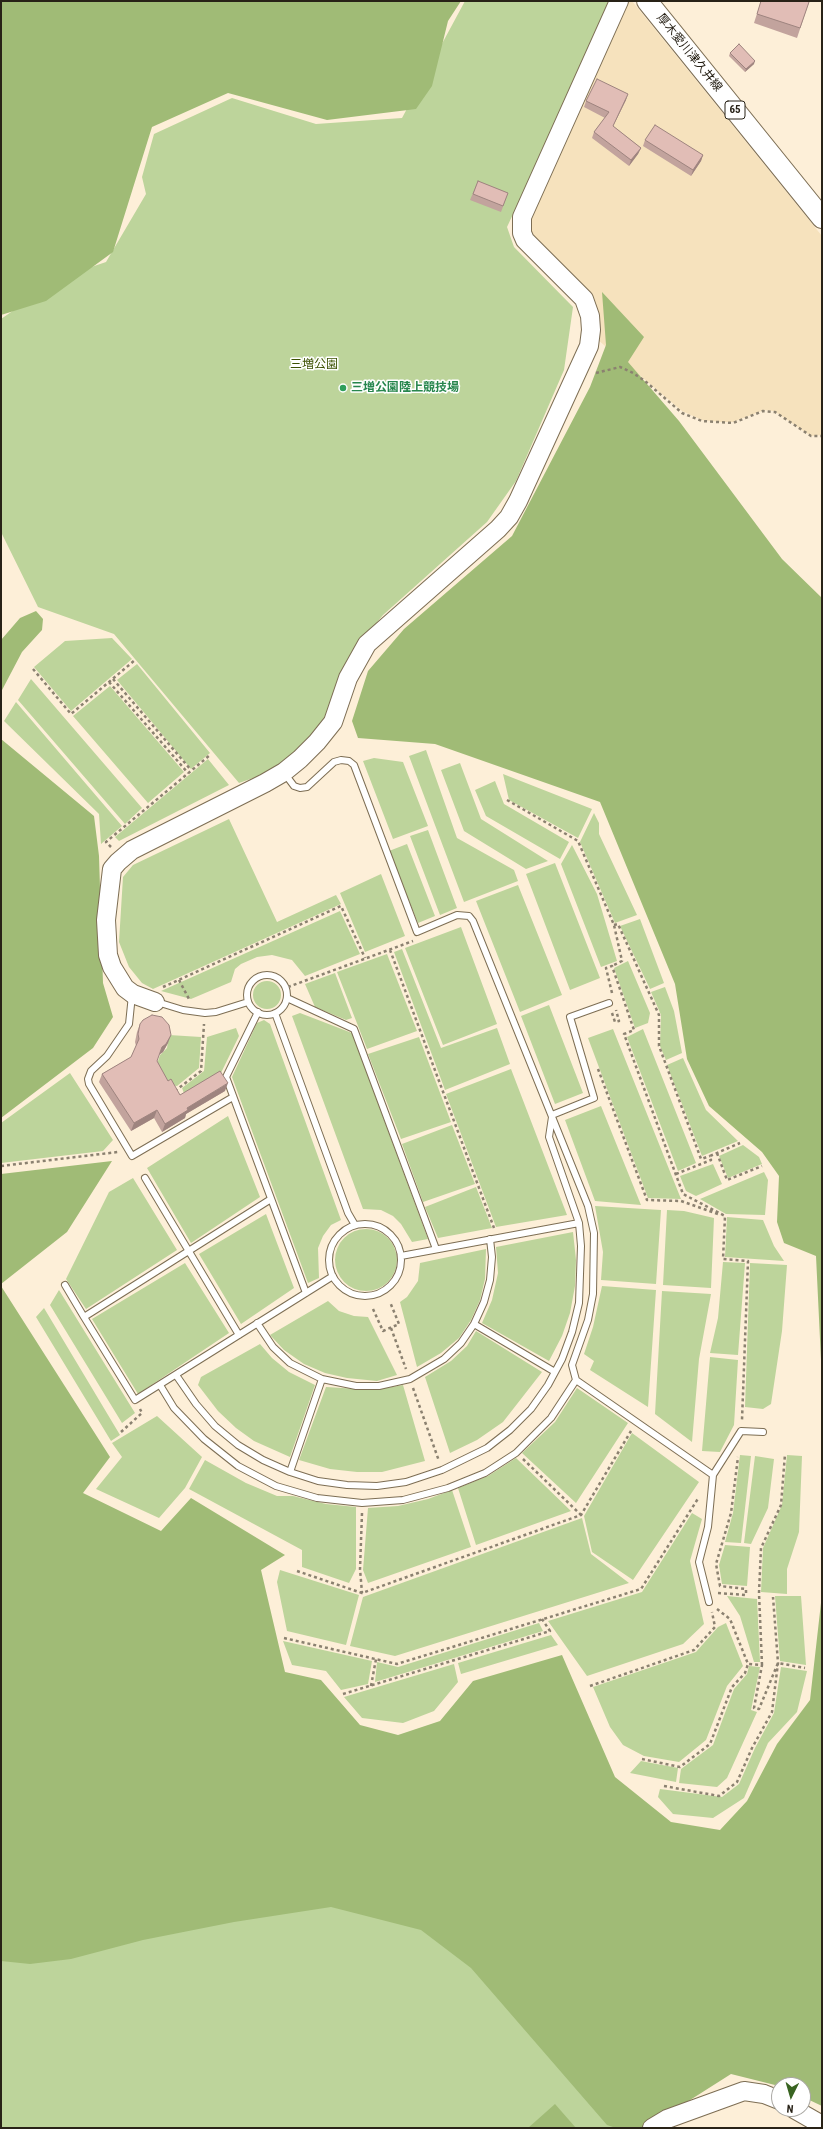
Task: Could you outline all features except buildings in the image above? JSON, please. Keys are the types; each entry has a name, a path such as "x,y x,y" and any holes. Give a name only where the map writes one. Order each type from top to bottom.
{"main road":[{"name":"厚木愛川津久井線","path":"647,1 822,218"}],"street":[{"path":"143,998 118,980 108,955 106,920 112,869 132,850 284,772 317,742 332,722 355,662 367,644 498,530 509,517 518,501 589,346 590,316 584,299 525,240 521,225 526,210 619,1"},
{"path":"652,2128 667,2119 744,2091 764,2094 771,2097"},
{"path":"808,2117 822,2125"}],"lane":[{"path":"284,772 294,786 300,788 307,787 334,762 341,760 349,761 354,765 417,932 463,914 469,916 473,921 588,1206 594,1232 593,1294 588,1320 572,1365 576,1380 713,1475"},
{"path":"270,975 280,979 286,987 287,998 283,1007 275,1013 266,1014 258,1012 248,1002 247,991 252,982 260,976 270,975"},
{"path":"233,1097 132,1156 88,1080 91,1071 107,1056 129,1024 143,998 183,1010 205,1013 216,1012 248,1002"},
{"path":"287,998 354,1029 436,1249"},
{"path":"552,1115 594,1098 570,1017 611,1000"},
{"path":"258,1012 226,1077 306,1293"},
{"path":"275,1013 348,1213 355,1225"},
{"path":"176,1375 196,1404 215,1426 238,1445 263,1460 290,1472 318,1481 347,1485 377,1486 406,1482 442,1470 487,1448 510,1430 531,1409 555,1372 572,1332 579,1303 581,1246 579,1223 549,1137 552,1115"},
{"path":"145,1178 239,1335"},
{"path":"84,1316 271,1199"},
{"path":"401,1256 579,1223"},
{"path":"355,1225 376,1225 386,1230 399,1246 401,1256 398,1274 391,1285 380,1292 367,1295 353,1293 338,1283 330,1268 331,1250 340,1234 355,1225"},
{"path":"258,1323 273,1347 290,1363 322,1379 356,1386 379,1386 410,1379 444,1359 461,1343 474,1324 484,1302 490,1280 492,1257 490,1239"},
{"path":"65,1285 135,1400 333,1276"},
{"path":"474,1324 555,1372"},
{"path":"290,1472 322,1379"},
{"path":"160,1385 174,1408 204,1440 238,1466 276,1486 317,1498 362,1503 404,1500 448,1488 485,1473 516,1453 551,1418 576,1380"},
{"path":"709,1602 699,1562 708,1527 713,1475 741,1431 763,1432"}],"path":[{"path":"592,377 598,371 620,367 646,381 670,404 696,419 733,423 763,411 775,412 811,436 822,436"},
{"path":"33,669 71,714 135,660"},
{"path":"113,679 191,770"},
{"path":"109,682 188,773"},
{"path":"113,849 106,842 210,755"},
{"path":"507,800 578,841 614,925 622,961 606,968 615,1022 619,1021 615,1006"},
{"path":"143,998 178,980 342,906 366,958"},
{"path":"614,925 618,924 659,1015 659,1046 701,1159 740,1143"},
{"path":"286,987 420,938 417,932"},
{"path":"390,950 498,1238"},
{"path":"612,966 634,1030 624,1034 683,1194 725,1216"},
{"path":"175,1091 201,1071 205,1013 205,1003 191,1003 178,980"},
{"path":"597,1066 647,1200 681,1201 725,1216"},
{"path":"1,1166 129,1150"},
{"path":"716,1153 727,1180 762,1166"},
{"path":"676,1174 711,1160 710,1156"},
{"path":"725,1216 723,1259 748,1261 741,1431"},
{"path":"373,1309 383,1331 391,1328 399,1324 390,1302"},
{"path":"391,1328 442,1470"},
{"path":"120,1432 142,1413"},
{"path":"297,1571 362,1593 581,1515 632,1430 647,1440 653,1433"},
{"path":"516,1453 581,1515"},
{"path":"709,1602 717,1593 746,1595 746,1589 720,1586 716,1564 731,1513 738,1454"},
{"path":"778,1663 758,1709 754,1708 762,1665 759,1593 761,1548 781,1505 785,1454"},
{"path":"284,1638 397,1664 641,1589 713,1475"},
{"path":"362,1503 360,1569 362,1593"},
{"path":"664,1786 719,1796 737,1782 752,1748 772,1712 778,1663 773,1597"},
{"path":"642,1759 680,1767 710,1744 732,1687 745,1673 748,1664 730,1619 709,1602"},
{"path":"590,1686 694,1650 715,1627 709,1602"},
{"path":"343,1694 550,1631 542,1619"},
{"path":"371,1686 376,1659"},
{"path":"778,1663 806,1668"},
{"path":"748,1664 762,1665"}],"shaded area":[{"path":"626,1 632,1 822,236 822,435 811,436 774,411 764,410 733,422 722,422 702,420 682,411 598,340 601,328 597,315 532,235 528,219"}],"green space":[{"path":"1,1 461,1 448,21 432,86 416,109 327,120 228,93 152,127 113,252 46,301 1,315"},
{"name":"三増公園","path":"465,1 613,1 507,227 514,247 573,307 564,370 516,481 487,522 383,615 355,649 332,703 321,724 306,742 273,771 239,783 114,634 38,607 1,532 1,319 62,277 106,262 146,194 142,177 154,134 232,98 316,124 402,118"},
{"path":"602,292 644,337 628,362 679,421 782,559 822,598 822,1381 816,1256 784,1243 777,1222 779,1176 762,1152 709,1106 687,1059 675,984 600,802 435,744 358,738 352,721 368,671 404,629 512,536 590,387 606,345"},
{"path":"36,611 43,619 42,630 22,652 1,692 1,640 20,618"},
{"path":"112,638 132,659 71,711 34,667 65,641"},
{"path":"137,664 210,753 191,769 117,680"},
{"path":"31,679 142,808 125,824 18,700"},
{"path":"110,686 184,772 148,803 73,716"},
{"path":"16,702 122,826 101,844 99,814 4,721"},
{"path":"1,739 94,816 99,856 103,983 113,1017 93,1048 1,1118"},
{"path":"426,750 457,838 514,870 518,881 464,902 409,756"},
{"path":"374,758 403,762 428,826 393,839 363,761"},
{"path":"208,759 229,785 119,841 115,837"},
{"path":"460,763 481,819 548,861 526,869 464,831 441,770"},
{"path":"503,774 592,809 578,838 509,800"},
{"path":"495,781 504,804 569,842 560,859 486,816 475,790"},
{"path":"594,813 599,823 599,834 637,915 615,923 580,842"},
{"path":"229,819 277,922 336,895 341,904 153,989 142,983 129,967 119,942 123,877 133,865"},
{"path":"428,830 457,908 440,915 410,836"},
{"path":"407,844 435,916 418,923 389,851"},
{"path":"572,845 597,894 617,961 601,967 561,864"},
{"path":"555,863 600,978 570,990 526,874"},
{"path":"381,874 405,936 365,952 340,893"},
{"path":"518,885 562,995 520,1012 476,901"},
{"path":"340,911 360,954 305,976 292,960 272,955 257,957 241,964 235,969 231,982 191,999 161,991"},
{"path":"640,919 664,983 650,989 620,926"},
{"path":"461,927 497,1024 443,1045 405,948"},
{"path":"402,949 441,1048 497,1028 510,1064 445,1090 394,952"},
{"path":"387,954 417,1031 367,1049 337,972"},
{"path":"628,961 650,1013 648,1023 635,1028 614,968"},
{"path":"335,973 352,1018 346,1020 315,1007 305,984"},
{"path":"267,981 277,985 281,995 277,1005 267,1009 257,1005 253,995 257,985"},
{"path":"665,987 674,1011 682,1053 666,1060 660,1046 661,1015 651,992"},
{"path":"549,1005 583,1093 555,1104 521,1016"},
{"path":"300,1013 352,1033 428,1239 412,1242 401,1224 393,1216 381,1210 363,1209 292,1016"},
{"path":"264,1020 270,1024 341,1220 331,1225 323,1236 318,1248 319,1278 308,1283 232,1077 257,1023"},
{"path":"236,1028 239,1036 220,1075 185,1096 182,1088 204,1071 207,1037"},
{"path":"613,1029 681,1199 648,1198 588,1038"},
{"path":"643,1029 696,1163 678,1171 627,1037"},
{"path":"169,1035 201,1037 199,1068 177,1086 169,1085 156,1067 160,1055 167,1048"},
{"path":"419,1037 451,1122 401,1139 368,1054"},
{"path":"683,1058 706,1110 738,1141 702,1156 667,1065"},
{"path":"511,1069 567,1215 496,1227 446,1094"},
{"path":"70,1073 113,1140 103,1151 1,1163 1,1123"},
{"path":"601,1106 641,1205 595,1201 565,1120"},
{"path":"228,1116 260,1197 191,1243 147,1168"},
{"path":"452,1125 475,1184 423,1202 402,1144"},
{"path":"743,1145 759,1157 762,1164 728,1178 719,1156"},
{"path":"112,1161 67,1232 1,1284 1,1174"},
{"path":"713,1164 722,1184 696,1196 686,1191 680,1176"},
{"path":"764,1172 768,1180 765,1215 726,1214 700,1199"},
{"path":"133,1178 177,1250 86,1309 66,1279 109,1192"},
{"path":"476,1187 492,1228 438,1238 425,1207"},
{"path":"595,1206 661,1210 656,1284 601,1280 603,1252"},
{"path":"667,1210 684,1211 714,1218 711,1288 663,1285"},
{"path":"266,1214 294,1288 241,1324 199,1254"},
{"path":"727,1217 763,1220 774,1246 784,1261 725,1257"},
{"path":"360,1229 372,1229 388,1238 395,1248 397,1260 395,1272 388,1282 372,1291 360,1291 349,1286 340,1277 335,1266 335,1254 340,1243 349,1234"},
{"path":"573,1232 576,1260 575,1286 570,1313 562,1336 549,1361 482,1323 492,1300 498,1273 496,1247"},
{"path":"486,1249 485,1279 480,1300 471,1320 459,1338 441,1353 417,1367 400,1302 407,1297 418,1281 420,1263"},
{"path":"723,1262 745,1263 738,1355 710,1353 718,1318"},
{"path":"185,1263 229,1333 138,1394 92,1319"},
{"path":"750,1263 787,1265 782,1331 771,1404 763,1409 745,1407"},
{"path":"1,1286 110,1457 83,1493 161,1531 191,1498 285,1555 261,1570 285,1672 321,1680 360,1725 398,1735 440,1721 473,1681 562,1655 615,1777 671,1822 720,1830 747,1801 777,1744 810,1700 822,1594 822,2106 811,2101 811,2077 771,2077 771,2084 731,2074 646,2128 616,2128 607,2125 471,1968 421,1930 331,1907 234,1922 143,1940 71,1959 30,1964 1,1961"},
{"path":"602,1286 656,1290 648,1407 590,1370 594,1361 584,1354 593,1327"},
{"path":"59,1290 135,1413 122,1423 50,1305"},
{"path":"662,1291 711,1294 699,1359 692,1442 655,1414"},
{"path":"328,1301 339,1311 354,1316 368,1317 397,1375 377,1381 347,1378 325,1373 304,1364 284,1350 270,1335"},
{"path":"44,1308 120,1435 111,1441 36,1317"},
{"path":"476,1331 542,1372 503,1422 477,1440 450,1453 425,1377 451,1361 467,1346"},
{"path":"260,1344 272,1358 289,1372 315,1385 290,1457 254,1441 236,1428 218,1411 198,1385 201,1377"},
{"path":"710,1357 738,1360 734,1425 720,1452 702,1451"},
{"path":"403,1385 425,1461 382,1472 357,1472 330,1469 299,1460 326,1387 375,1390"},
{"path":"577,1388 628,1423 576,1503 522,1453 555,1422"},
{"path":"157,1416 202,1457 185,1488 159,1518 96,1489 122,1457 112,1443"},
{"path":"632,1433 699,1482 633,1580 592,1552 584,1516"},
{"path":"740,1455 751,1456 741,1543 725,1542 733,1513"},
{"path":"787,1455 802,1456 799,1532 787,1569 787,1594 761,1592 763,1548 782,1505"},
{"path":"755,1456 774,1459 768,1508 751,1544 744,1543"},
{"path":"516,1458 571,1511 476,1545 458,1488 488,1476"},
{"path":"205,1460 246,1483 277,1496 293,1496 326,1504 356,1507 356,1569 349,1583 302,1567 302,1550 189,1489"},
{"path":"452,1490 471,1547 368,1583 363,1570 368,1508 398,1506 428,1499"},
{"path":"692,1513 702,1519 690,1561 704,1624 683,1644 587,1676 548,1621 642,1592"},
{"path":"582,1518 591,1554 629,1583 395,1656 350,1646 363,1597"},
{"path":"725,1545 750,1547 747,1586 722,1584 719,1565"},
{"path":"280,1570 359,1595 346,1645 287,1631 277,1582"},
{"path":"727,1596 757,1599 760,1662 754,1662 740,1616"},
{"path":"775,1596 801,1596 806,1665 780,1661"},
{"path":"539,1623 543,1631 375,1682 377,1662 398,1667"},
{"path":"726,1623 743,1666 727,1686 706,1740 679,1762 644,1756 623,1745 610,1727 593,1687 696,1652 718,1627"},
{"path":"551,1635 558,1645 461,1674 458,1663"},
{"path":"1,1637 608,1990 613,2128 1,2128"},
{"path":"283,1641 372,1661 368,1684 341,1690 326,1671 292,1665"},
{"path":"454,1664 458,1682 434,1711 403,1723 362,1718 344,1697"},
{"path":"749,1666 760,1667 751,1710 757,1712 727,1778 717,1787 679,1783 681,1769 713,1745 734,1689 747,1674"},
{"path":"781,1667 807,1671 797,1712 768,1743 744,1798 713,1818 673,1814 658,1797 660,1789 722,1797 739,1784 755,1748 774,1713"},
{"path":"641,1761 678,1768 676,1782 630,1773"},
{"path":"555,2104 576,2128 528,2128"}],"place":[{"name":"三増公園陸上競技場","path":"343,388"}]}
